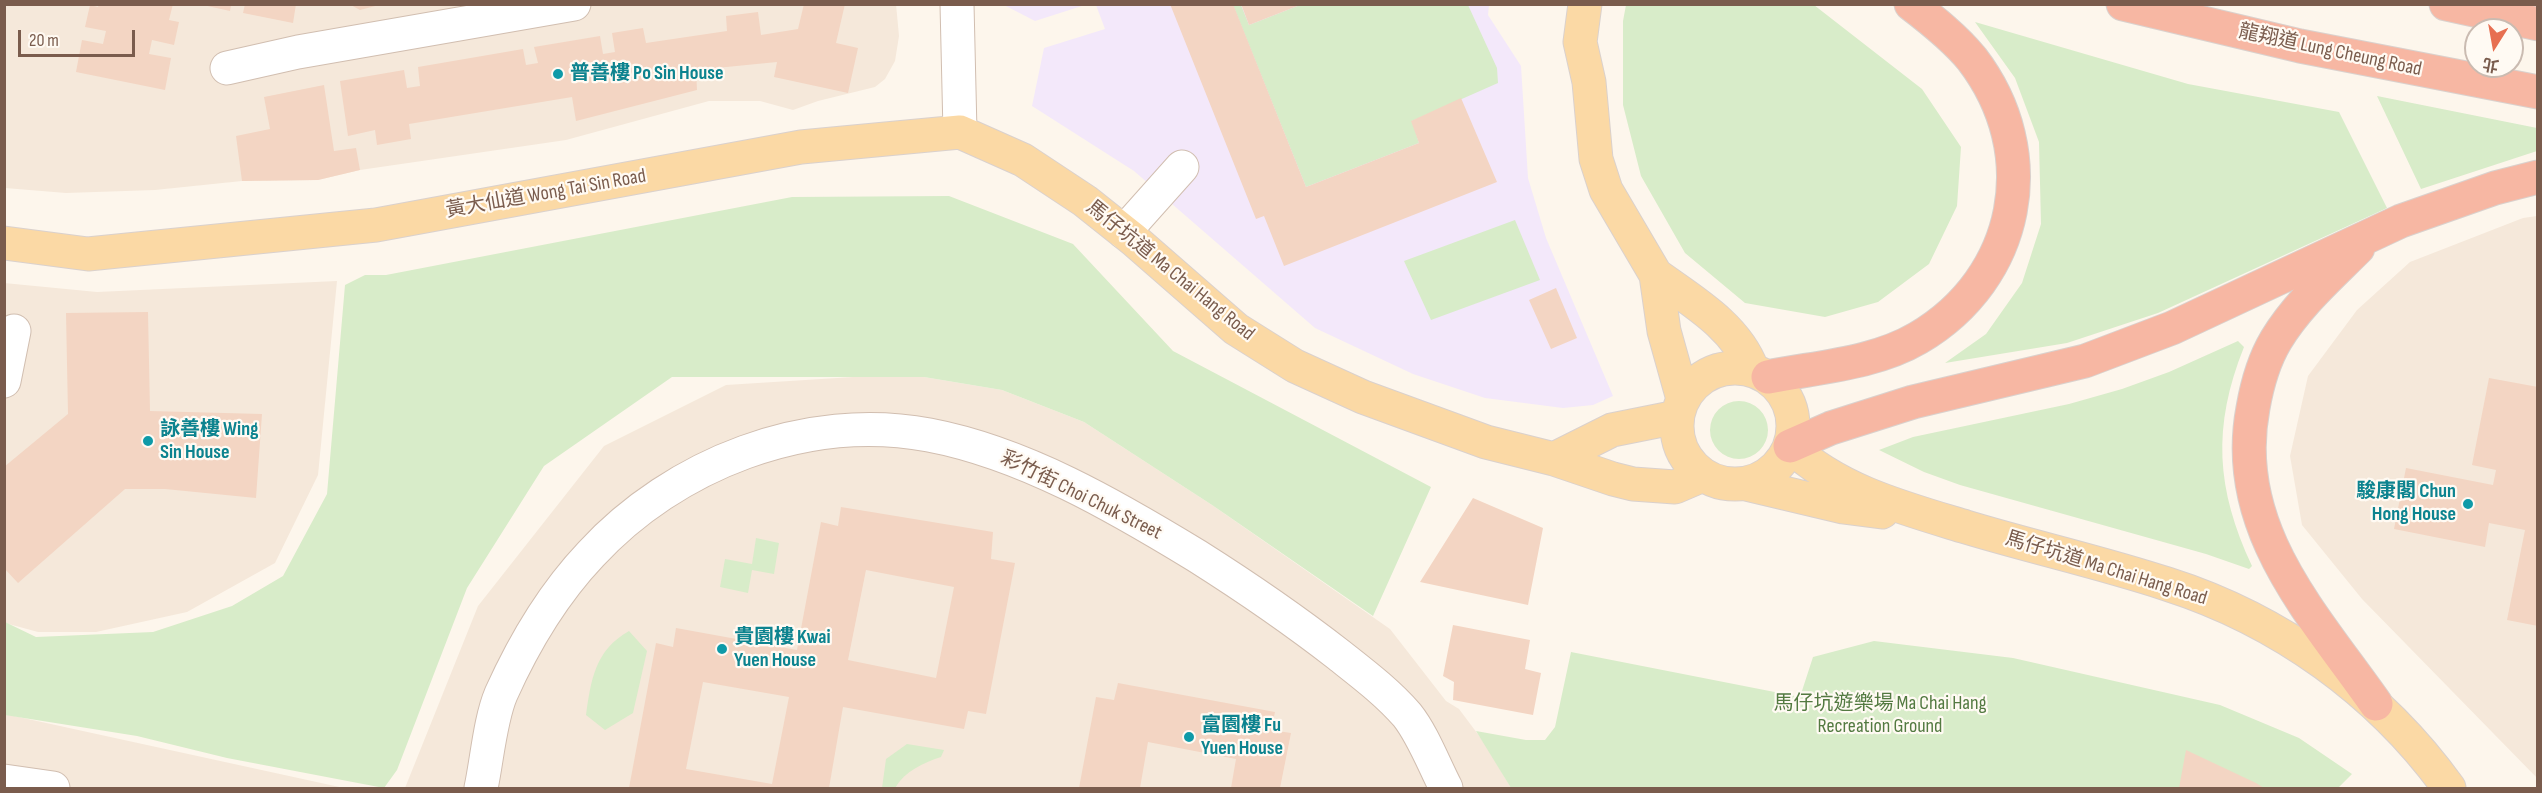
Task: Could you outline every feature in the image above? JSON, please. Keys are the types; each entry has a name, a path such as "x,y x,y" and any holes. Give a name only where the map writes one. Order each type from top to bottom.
{"highway":[{"path":"1760,373 1865,358 1894,350 1916,339 1938,325 1972,293 1985,276 2004,236 2010,214 2014,170 2011,146 1997,100 1971,58 1950,36 1911,4"},
{"name":"龍翔道 Lung Cheung Road","path":"2123,4 2300,46 2538,92"},
{"path":"2445,4 2538,24"},
{"path":"1790,446 1831,428 1913,402 2085,361 2172,328 2374,232 2495,188 2538,177"},
{"path":"2374,232 2310,297 2276,340 2256,390 2250,423 2248,454 2250,485 2268,544 2285,574 2376,704"}],"main road":[{"path":"1585,4 1580,42 1589,82 1593,138 1606,190 1656,275 1664,331 1680,408 1680,446 1692,466 1703,475"},
{"path":"1589,82 1602,4"},
{"name":"馬仔坑道 Ma Chai Hang Road","path":"960,132 1023,160 1124,231 1236,329 1295,366 1363,397 1486,442 1554,459 1633,484 1675,487 1703,475 1717,482 1746,484 1870,512 1913,511"},
{"name":"黃大仙道 Wong Tai Sin Road","path":"4,243 88,254 376,225 801,147 960,132"},
{"path":"1656,275 1714,317 1745,351 1760,373 1789,403 1793,417 1790,446 1772,471 1746,484"},
{"path":"1554,459 1612,430 1680,408 1700,379 1718,370 1760,373"},
{"name":"馬仔坑道 Ma Chai Hang Road","path":"1790,446 1819,470 1838,481 1913,511 2168,584 2264,625 2303,650 2376,704 2426,756 2449,789"}],"lane":[{"path":"227,68 298,52 574,4"},
{"path":"957,4 960,132"},
{"path":"1124,231 1182,167"},
{"path":"4,381 14,331"},
{"name":"彩竹街 Choi Chuk Street","path":"482,789 499,697 524,649 554,601 591,553 637,513 687,476 735,455 777,442 816,434 863,430 929,435 997,454 1091,496 1195,555 1242,584 1378,686 1409,717 1446,789"},
{"path":"4,781 53,789"}],"shaded area":[{"path":"896,4 899,36 895,61 885,79 875,87 818,101 793,110 760,101 709,101 566,140 360,170 318,180 242,181 155,190 66,193 5,188 4,5"},
{"path":"1004,4 1085,5 1035,21"},
{"path":"1096,5 1489,5 1488,15 1521,66 1528,178 1546,238 1613,396 1593,405 1563,408 1485,398 1413,374 1315,328 1134,171 1032,106 1044,48 1105,29"},
{"path":"2537,216 2537,778 2362,599 2302,525 2290,456 2308,376 2357,310 2410,262 2523,218"},
{"path":"337,281 318,475 275,563 187,612 96,632 38,632 5,623 4,283 97,292"},
{"path":"869,376 924,377 1002,390 1084,422 1212,505 1390,629 1446,701 1459,709 1486,745 1511,788 405,788 478,606 604,446 726,385"},
{"path":"5,714 344,788 5,788"}],"green space":[{"path":"1233,5 1241,5 1249,25 1300,5 1468,5 1497,68 1498,83 1412,121 1419,143 1306,187"},
{"path":"1626,5 1814,5 1922,89 1961,147 1957,206 1929,264 1878,302 1825,317 1745,303 1685,253 1641,176 1623,105 1623,21"},
{"path":"1975,22 2188,84 2339,112 2387,208 2158,313 2067,343 1945,363 1986,334 2022,283 2041,224 2039,142 2015,78"},
{"path":"2377,96 2537,128 2537,151 2421,189"},
{"path":"949,196 1073,244 1173,351 1431,487 1373,616 1212,505 1084,422 1002,390 924,377 672,377 544,466 467,588 397,770 384,788 227,758 137,736 5,715 5,622 36,637 153,632 232,606 283,576 327,494 345,285 365,275 386,275 792,197"},
{"path":"1515,220 1540,280 1431,320 1404,261"},
{"path":"2238,341 2244,347 2227,404 2222,458 2231,511 2252,566 2249,569 2206,554 1960,485 1924,472 1879,450 1913,437 2069,404 2122,389 2169,372"},
{"path":"1739,401 1755,406 1763,414 1768,430 1763,446 1755,454 1739,459 1723,454 1715,446 1710,430 1715,414 1723,406"},
{"path":"756,538 779,543 774,574 752,570 748,593 720,587 725,559 752,564"},
{"path":"629,631 647,651 633,713 605,730 586,715 590,690 602,657 609,647"},
{"name":"馬仔坑遊樂場 Ma Chai Hang Recreation Ground","path":"1874,641 2013,658 2220,705 2299,738 2352,774 2338,788 1511,788 1476,731 1526,740 1545,740 1555,727 1571,652 1800,697 1813,657"},
{"path":"907,744 944,750 941,757 909,772 895,788 882,788 886,759"}],"building":[{"path":"99,4 173,4 169,20 179,22 174,45 152,40 149,54 171,58 165,90 76,72 82,40 103,44 106,31 85,27 90,5 98,7"},
{"path":"245,4 296,4 293,23 243,13"},
{"path":"349,4 379,4 379,5 360,10"},
{"name":"普善樓 Po Sin House","path":"804,4 845,4 836,43 858,48 848,93 774,77 777,62 696,70 697,90 576,121 572,97 409,124 411,139 377,145 375,130 348,136 340,81 404,70 407,88 420,86 418,67 523,49 526,65 538,63 534,47 600,36 603,54 615,52 612,33 643,28 646,43 727,31 726,16 758,12 761,35 798,29"},
{"path":"1170,4 1233,4 1306,187 1419,143 1411,121 1461,98 1497,182 1284,266 1264,216 1256,219"},
{"path":"1241,4 1299,4 1300,5 1249,25"},
{"path":"203,5 231,5 230,11"},
{"path":"324,85 334,151 356,148 360,170 318,180 242,181 236,136 270,129 264,97"},
{"path":"1556,288 1577,338 1551,349 1529,300"},
{"name":"詠善樓 Wing Sin House","path":"148,312 150,411 262,414 256,498 165,489 125,489 18,583 4,568 4,467 68,414 66,313"},
{"name":"駿康閣 Chun Hong House","path":"2489,378 2538,387 2538,626 2507,620 2525,530 2489,523 2485,547 2394,529 2406,468 2493,485 2496,470 2472,465"},
{"path":"1473,498 1543,528 1528,605 1420,582"},
{"name":"貴園樓 Kwai Yuen House","path":"841,507 993,532 991,559 1015,563 986,714 968,711 964,729 843,707 829,788 629,788 656,643 673,647 676,628 797,650 821,522 838,526","holes":["866,570 954,587 936,678 848,660","703,682 789,697 772,784 686,769"]},
{"path":"1453,625 1530,640 1525,669 1541,673 1533,715 1453,700 1454,682 1443,676"},
{"name":"富園樓 Fu Yuen House","path":"1118,683 1275,712 1271,730 1291,733 1280,788 1231,788 1236,759 1148,742 1140,788 1079,788 1096,697 1114,700"},
{"path":"2186,750 2256,783 2264,788 2179,788"}],"place":[{"name":"普善樓 Po Sin House","path":"558,74"},
{"name":"詠善樓 Wing Sin House","path":"148,441"},
{"name":"駿康閣 Chun Hong House","path":"2468,504"},
{"name":"貴園樓 Kwai Yuen House","path":"722,649"},
{"name":"富園樓 Fu Yuen House","path":"1189,737"}]}
